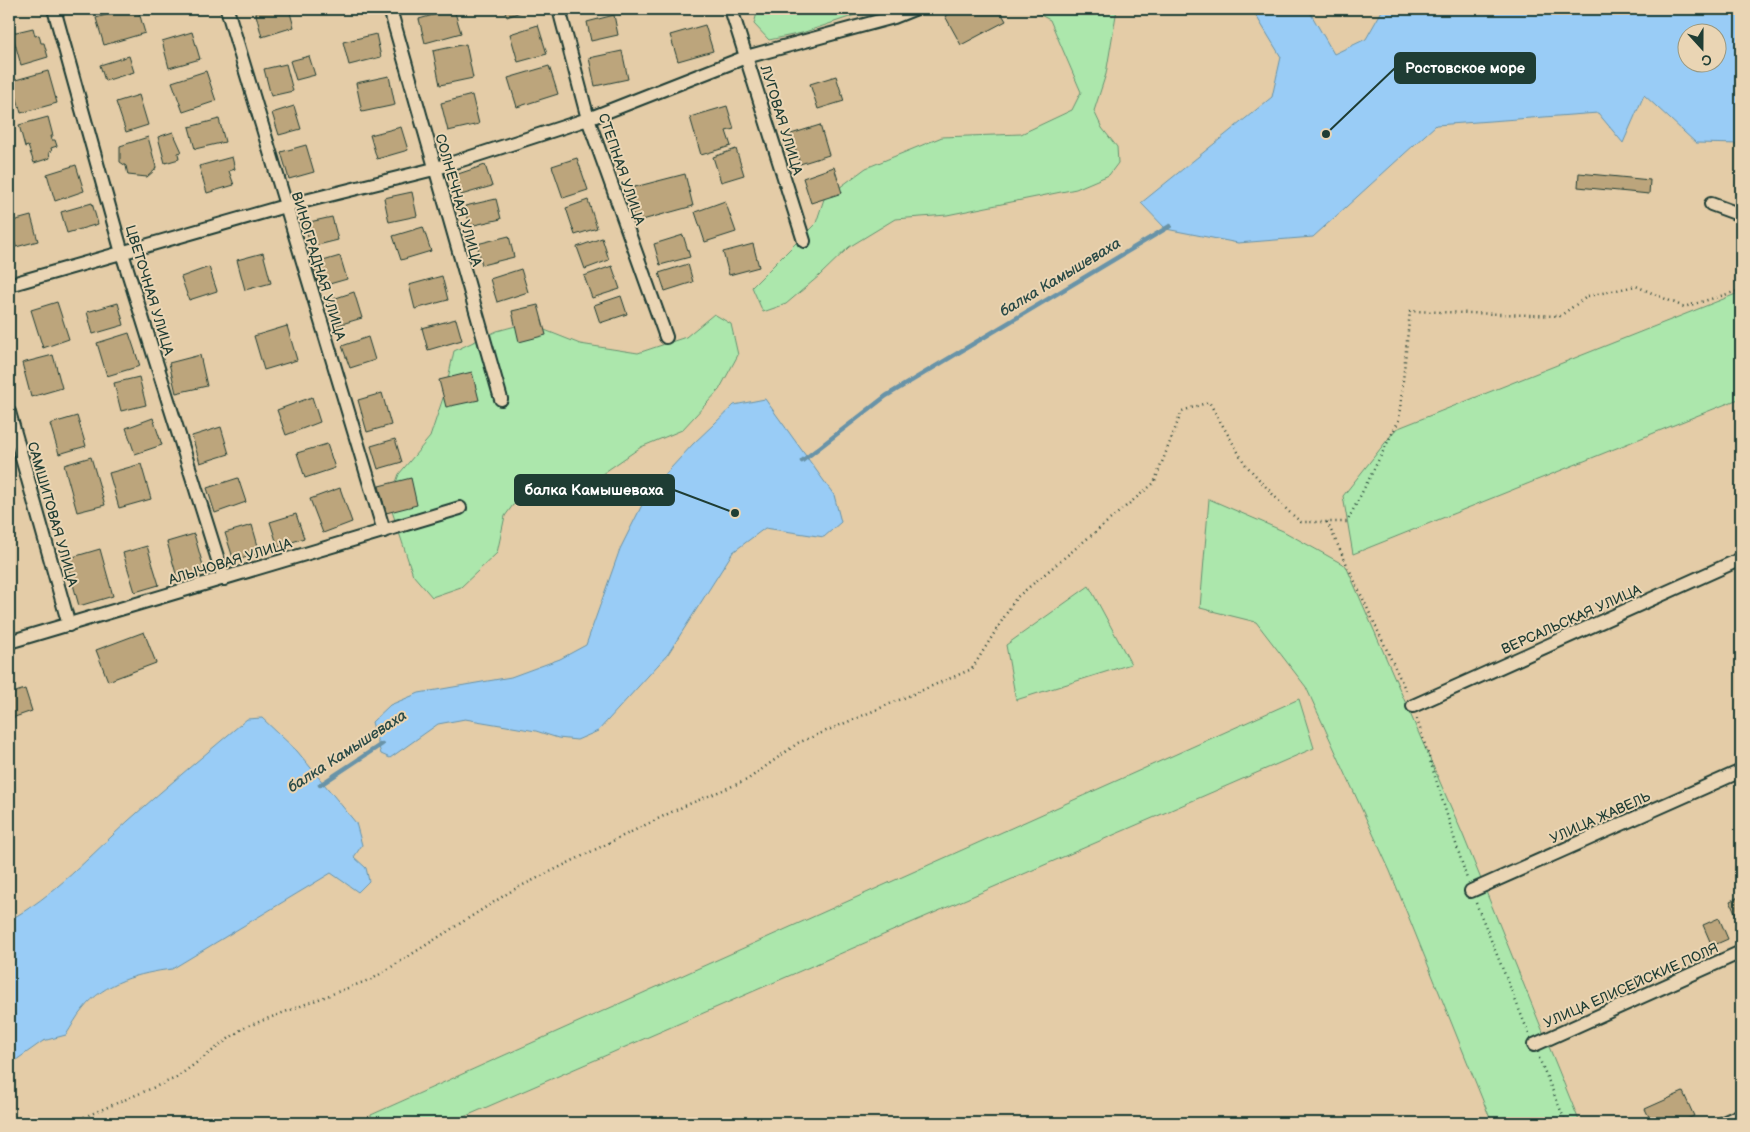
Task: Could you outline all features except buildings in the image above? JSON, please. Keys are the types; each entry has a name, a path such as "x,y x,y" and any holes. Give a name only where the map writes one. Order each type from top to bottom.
{"street":[{"name":"ЦВЕТОЧНАЯ УЛИЦА","path":"54,9 122,253 224,578"},
{"name":"ВИНОГРАДНАЯ УЛИЦА","path":"227,9 384,531"},
{"name":"СОЛНЕЧНАЯ УЛИЦА","path":"390,9 501,400"},
{"name":"СТЕПНАЯ УЛИЦА","path":"559,9 588,119 666,337"},
{"name":"ЛУГОВАЯ УЛИЦА","path":"730,9 804,241"},
{"path":"9,285 285,206 434,169 588,119 746,57 894,17 914,9"},
{"path":"1711,204 1741,215"},
{"name":"САМШИТОВАЯ УЛИЦА","path":"9,412 69,624"},
{"name":"АЛЫЧОВАЯ УЛИЦА","path":"9,642 460,508"},
{"name":"ВЕРСАЛЬСКАЯ УЛИЦА","path":"1413,706 1741,559"},
{"name":"УЛИЦА ЖАВЕЛЬ","path":"1471,891 1741,771"},
{"name":"УЛИЦА ЕЛИСЕЙСКИЕ ПОЛЯ","path":"1534,1046 1741,952"},
{"path":"1723,1123 1741,1115"}],"path":[{"path":"70,1123 176,1078 244,1028 374,978 513,890 682,807 746,780 798,743 972,668 1016,598 1154,483 1182,411 1209,402 1245,464 1288,512 1302,522 1347,522 1399,420 1410,311 1560,316 1588,296 1636,286 1684,307 1741,290"},
{"path":"1326,522 1413,706 1471,891 1566,1123"}],"green space":[{"path":"758,9 873,9 802,33 769,40 754,24"},
{"path":"1029,9 1117,9 1106,74 1094,111 1102,128 1117,147 1118,163 1109,175 1076,189 947,215 895,219 849,247 786,304 763,312 752,287 816,223 824,199 866,168 942,137 1021,134 1072,110 1081,92 1050,20"},
{"path":"1741,292 1741,398 1353,554 1343,496 1396,429"},
{"path":"714,314 731,324 738,355 719,390 682,430 641,447 576,492 531,494 513,505 505,516 497,553 461,587 432,597 413,575 389,502 399,474 430,437 445,392 454,351 497,331 527,323 580,344 638,353 686,337"},
{"path":"1209,499 1283,531 1346,566 1463,835 1580,1123 1492,1123 1390,871 1306,687 1256,622 1200,608"},
{"path":"1089,586 1131,664 1016,700 1006,645"},
{"path":"1299,699 1314,748 450,1123 370,1123 371,1115"}],"water":[{"path":"1252,9 1308,9 1334,54 1366,39 1383,9 1741,9 1741,144 1696,143 1644,95 1623,143 1598,113 1436,125 1313,237 1238,243 1166,229 1141,203 1272,97 1281,57"},
{"path":"765,399 834,495 841,522 824,537 765,528 733,552 668,654 598,731 577,740 558,738 536,731 465,719 438,724 390,758 381,754 372,722 390,705 419,693 511,677 560,659 586,645 620,549 648,493 693,444 734,405"},
{"path":"262,718 297,751 356,823 362,845 354,857 366,868 369,881 358,892 331,873 172,969 135,976 101,992 78,1015 66,1035 43,1041 9,1065 9,920 25,911 56,888 128,821 247,719"}],"waterway":[{"name":"балка Камышеваха","path":"802,461 886,396 1170,226"},
{"name":"балка Камышеваха","path":"320,785 382,744"}],"place":[{"name":"Ростовское море","path":"1326,134"},
{"name":"балка Камышеваха","path":"735,513"}]}
